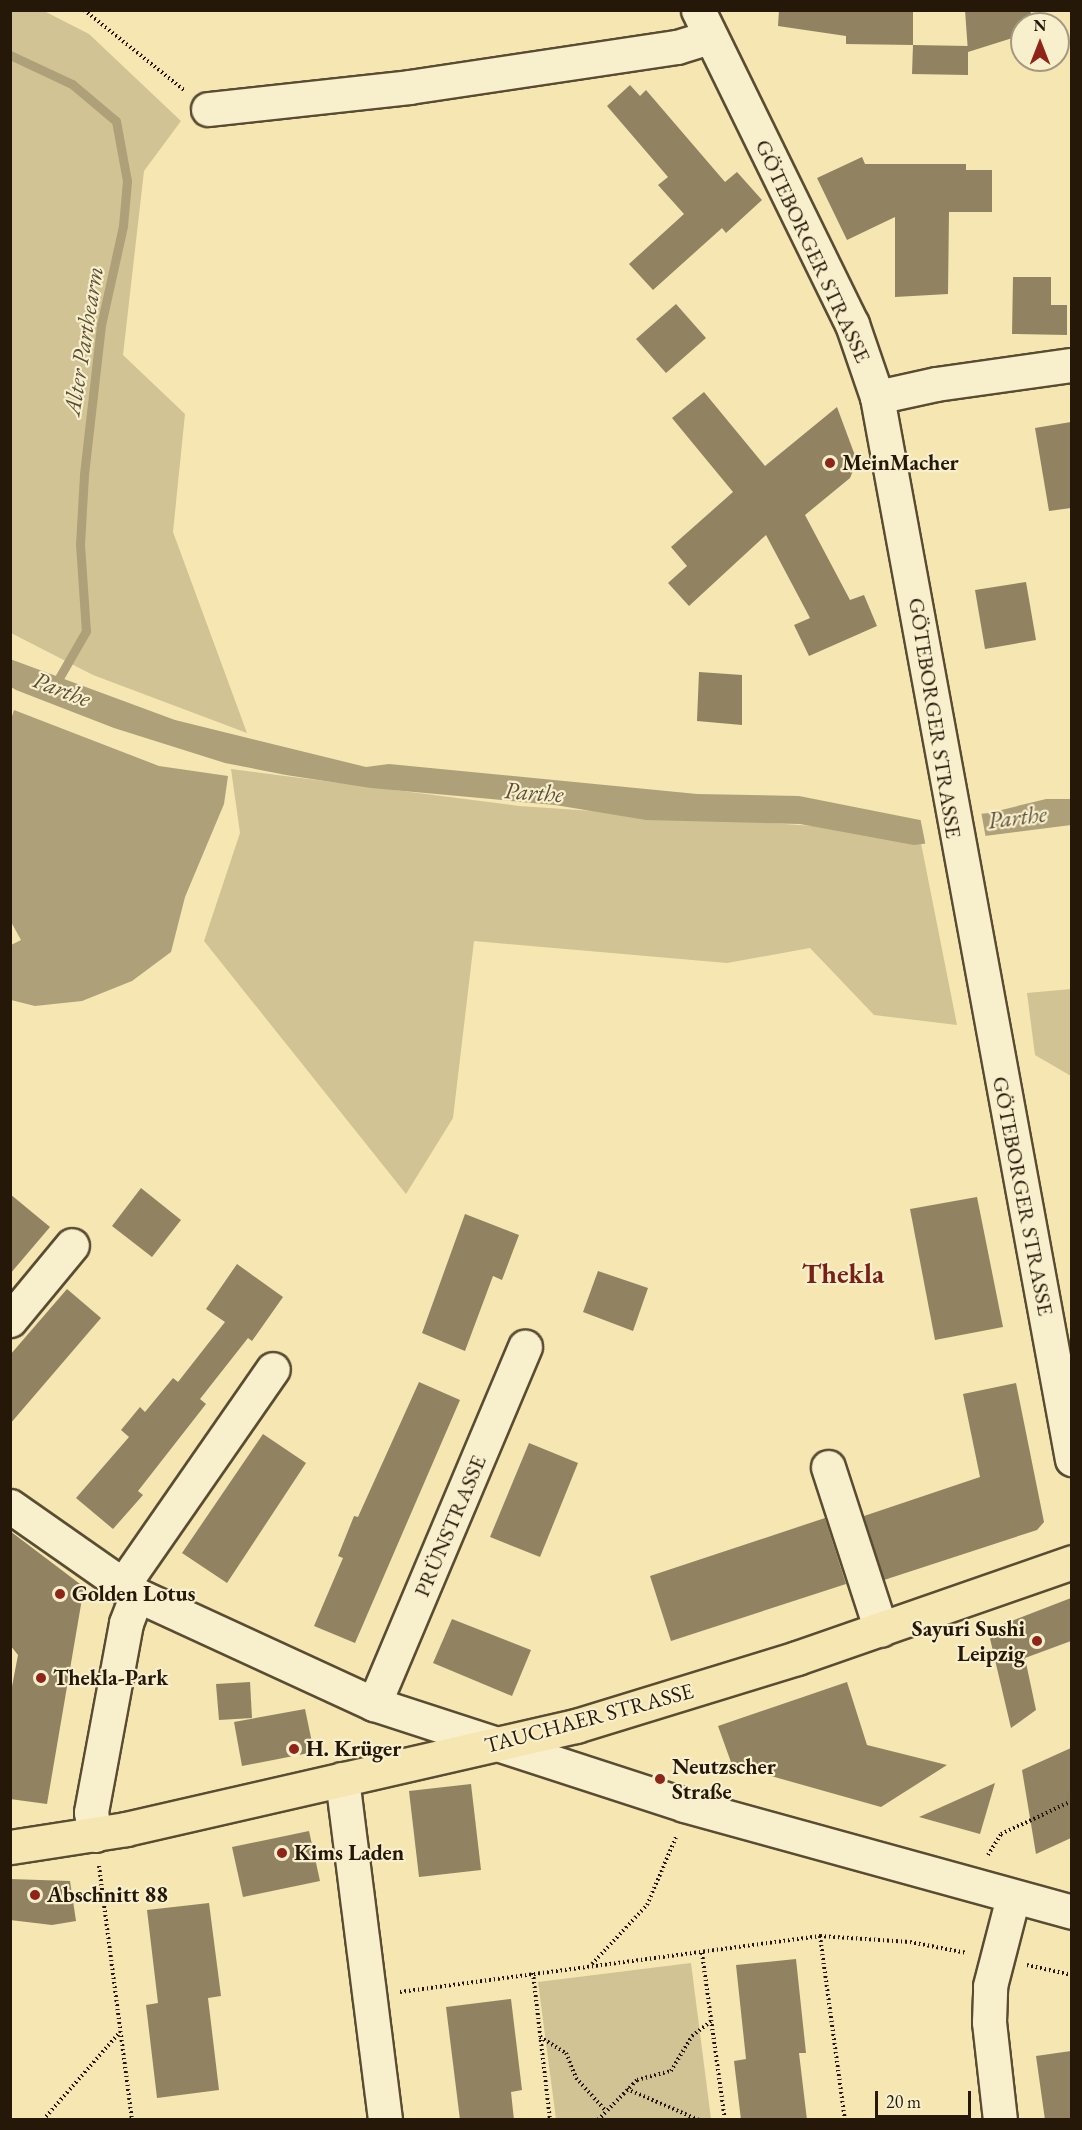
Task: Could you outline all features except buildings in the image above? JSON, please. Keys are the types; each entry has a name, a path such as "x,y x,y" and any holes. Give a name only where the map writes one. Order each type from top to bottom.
{"main road":[{"name":"TAUCHAER STRASSE","path":"10,1846 95,1835 494,1744 667,1700 881,1629 1071,1562"}],"street":[{"path":"208,110 409,87 677,47 704,24"},
{"name":"GÖTEBORGER STRASSE","path":"704,24 847,314 877,397 904,531 958,856 1071,1459"},
{"path":"877,397 936,384 1071,365"},
{"path":"10,1320 72,1245"},
{"name":"PRÜNSTRASSE","path":"374,1704 525,1347"},
{"path":"95,1835 91,1812 130,1590 273,1369"},
{"path":"828,1467 881,1629"},
{"path":"10,1506 130,1590 374,1704 684,1805 980,1888 1071,1911"},
{"path":"342,1779 385,2120"},
{"path":"1000,2120 989,2022 995,1958 1013,1897"}],"path":[{"path":"84,10 208,110"},
{"path":"980,1888 988,1851 1001,1834 1071,1801"},
{"path":"592,1965 647,1905 673,1850 684,1805"},
{"path":"95,1835 132,2120"},
{"path":"370,1996 819,1936 910,1942 1071,1974"},
{"path":"819,1936 844,2120"},
{"path":"702,1953 725,2120"},
{"path":"533,1973 550,2120"},
{"path":"598,2120 626,2088 637,2080 671,2071 692,2036 711,2021"},
{"path":"43,2120 121,2031"},
{"path":"540,2037 566,2053 576,2078 605,2110"},
{"path":"626,2088 699,2120"}],"shaded area":[{"path":"10,11 44,11 89,34 181,121 144,171 123,355 185,414 173,532 247,733 93,675 11,633"},
{"path":"231,769 519,806 919,833 957,1025 874,1015 810,948 727,963 474,941 453,1118 406,1194 204,941 240,833"},
{"path":"1071,989 1071,1076 1035,1055 1027,993"},
{"path":"691,1963 711,2119 556,2119 538,1982"}],"water":[{"name":"Parthe","path":"10,659 175,720 366,767 389,764 697,794 799,796 920,820 989,813 1046,799 1071,799 1071,825 914,845 800,824 646,820 555,805 371,788 286,775 225,763 114,728 16,690 11,687"},
{"path":"14,710 159,766 228,776 224,804 185,897 171,952 132,981 82,1001 35,1006 11,1000 11,945 21,940 10,920 10,723"}],"pier":[{"path":"981,811 986,839 926,847 920,817"}],"waterway":[{"name":"Alter Parthearm","path":"10,55 72,84 116,121 127,181 123,226 101,325 84,475 80,544 86,631 55,685"}],"place":[{"name":"MeinMacher","path":"830,463"},
{"name":"Golden Lotus","path":"60,1594"},
{"name":"Sayuri Sushi Leipzig","path":"1037,1641"},
{"name":"Thekla-Park","path":"41,1678"},
{"name":"H. Krüger","path":"294,1749"},
{"name":"Neutzscher Straße","path":"660,1779"},
{"name":"Kims Laden","path":"282,1853"},
{"name":"Abschnitt 88","path":"35,1895"}],"district":[{"name":"Thekla","path":"843,1273"}]}
